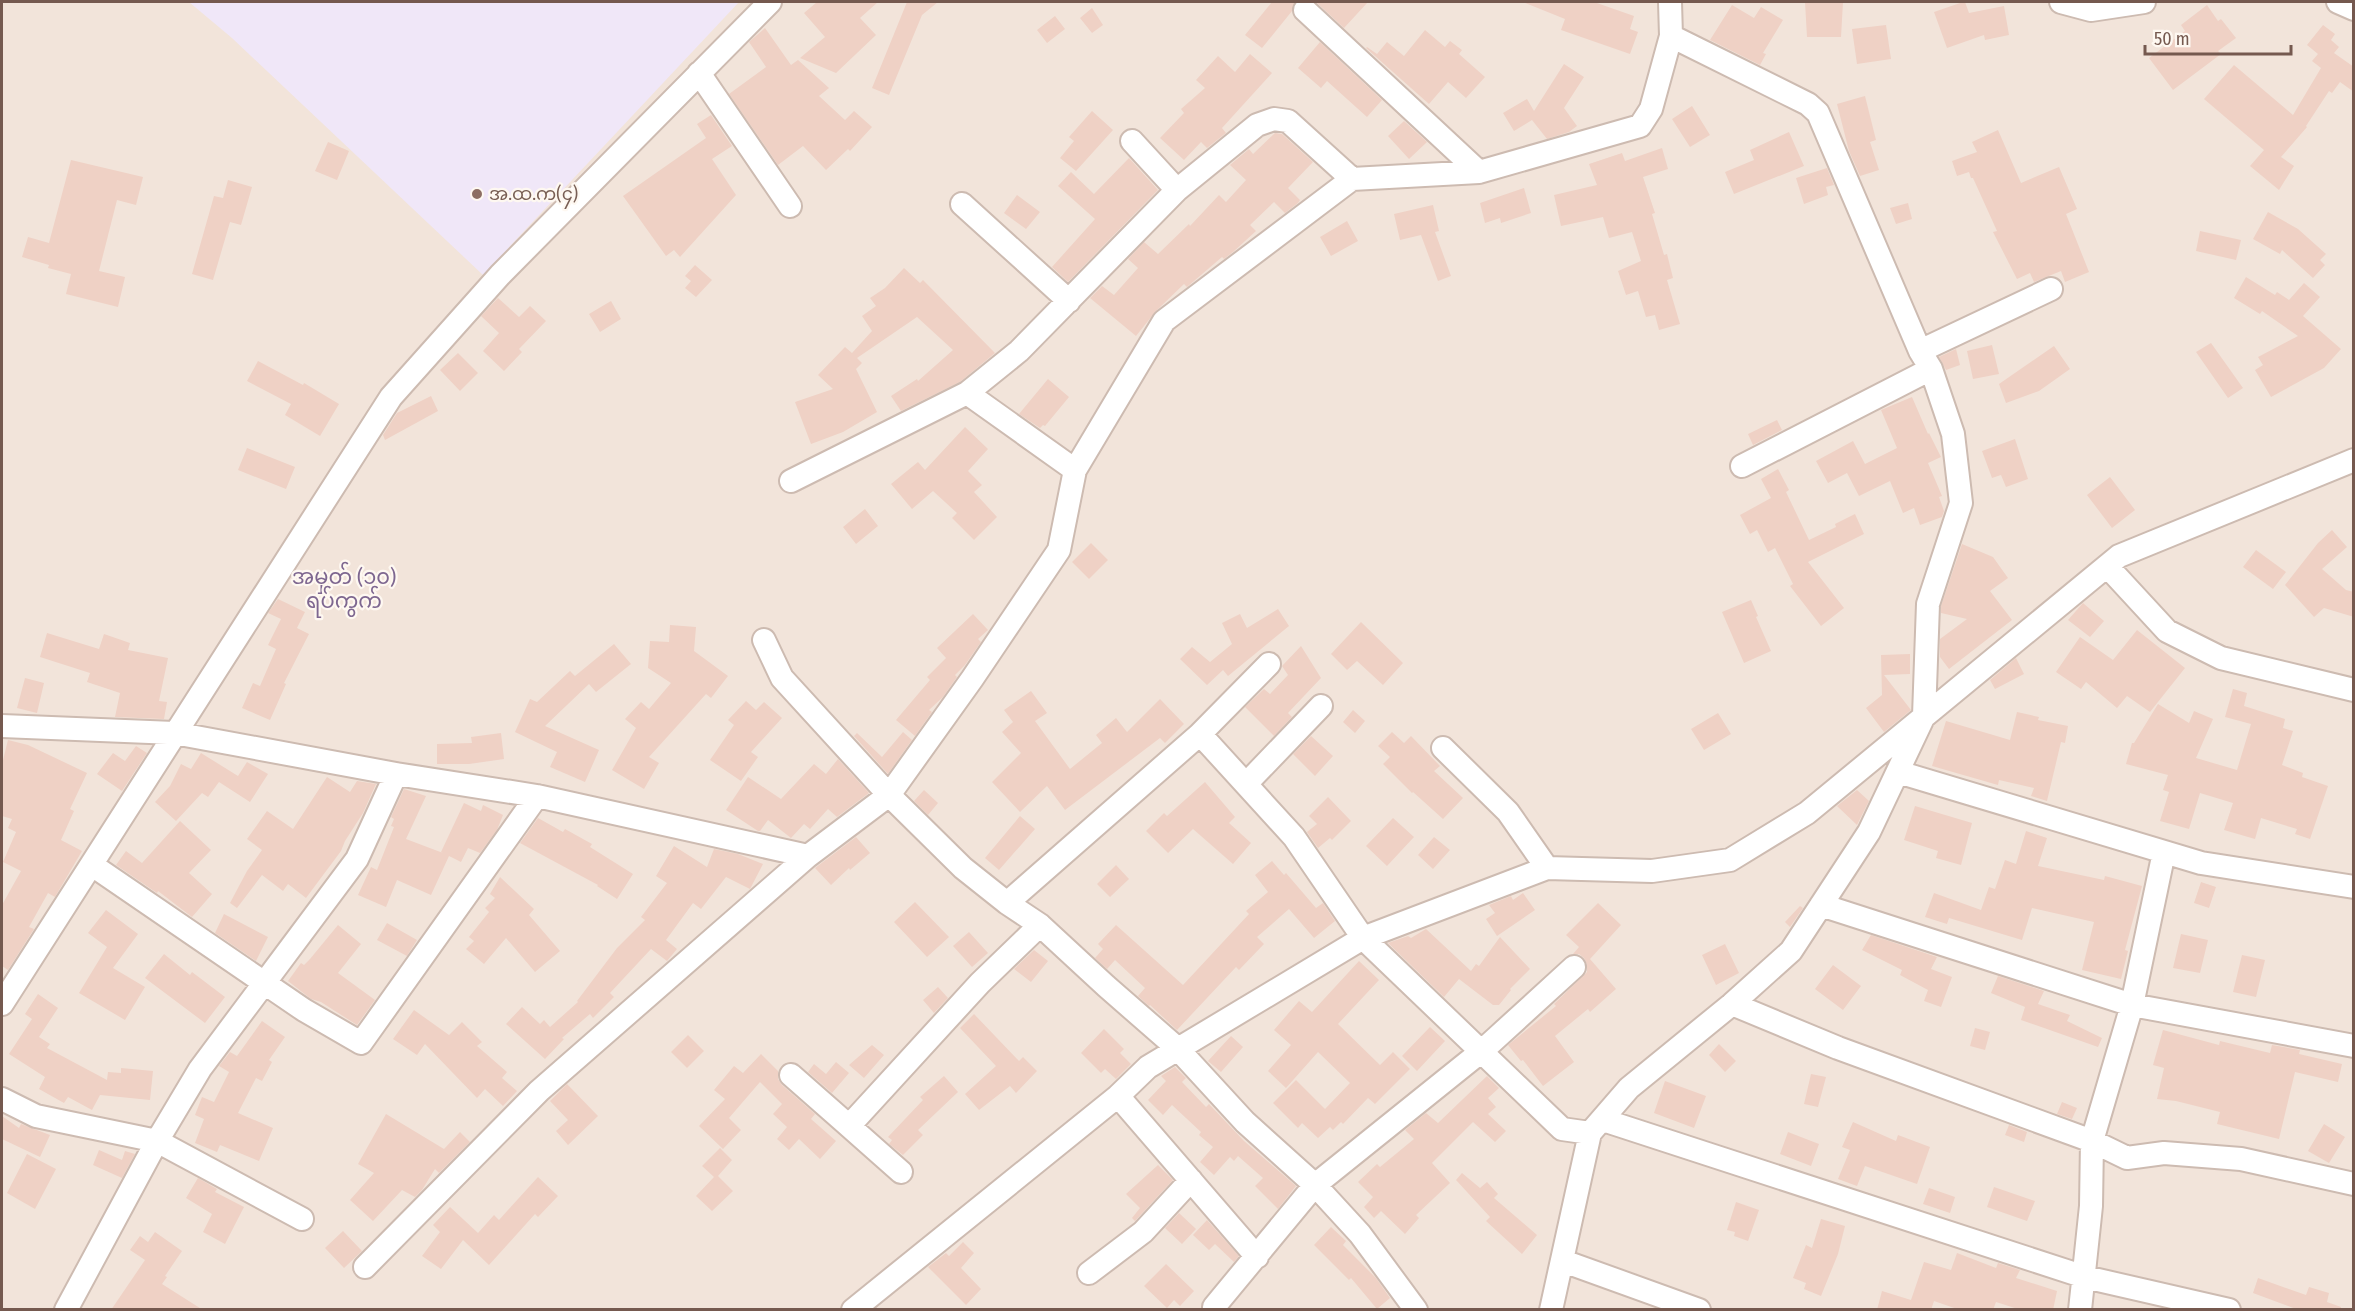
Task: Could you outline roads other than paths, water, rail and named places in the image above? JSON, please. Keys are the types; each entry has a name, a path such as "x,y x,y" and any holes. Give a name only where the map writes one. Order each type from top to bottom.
{"street":[{"path":"2,1004 391,397 500,275 770,2"},
{"path":"365,1267 539,1091 808,856 889,795 972,679 1059,550 1075,470 1164,321 1352,179 1479,172 1640,126 1652,109 1671,36 1670,2"},
{"path":"2061,2 2091,10 2144,2"},
{"path":"2338,2 2354,9"},
{"path":"1305,10 1479,172"},
{"path":"1551,1310 1597,1127 1629,1088 1732,1004 1791,951 1869,832 1924,716 1928,603 1961,503 1953,434 1925,360 1818,113 1808,104 1671,36"},
{"path":"699,73 790,206"},
{"path":"791,481 967,393 1019,351 1177,190 1257,125 1274,119 1288,121 1352,179"},
{"path":"1132,141 1177,190"},
{"path":"962,204 1068,301"},
{"path":"1742,466 2051,289"},
{"path":"967,393 1075,470"},
{"path":"853,1310 1118,1096 1148,1067 1363,938 1547,868 1652,871 1730,860 1807,813 2119,556 2354,460"},
{"path":"2107,566 2167,631 2221,658 2354,690"},
{"path":"764,640 782,678 889,795 963,868 1007,903 1040,925 1177,1048 1245,1122 1315,1185 1360,1234 1416,1310"},
{"path":"1007,903 1200,734 1269,664"},
{"path":"1246,784 1321,706"},
{"path":"2,726 174,733 396,774 537,795 808,856"},
{"path":"1200,734 1294,837 1363,938 1483,1050 1562,1129 1597,1127 2085,1277 2229,1310"},
{"path":"1443,748 1508,812 1547,868"},
{"path":"1898,772 2201,863 2354,887"},
{"path":"66,1310 157,1141 200,1069 357,859 396,774"},
{"path":"92,865 304,1010 361,1043 537,795"},
{"path":"2080,1310 2091,1206 2092,1141 2132,1005 2164,852"},
{"path":"1821,905 2132,1005 2354,1046"},
{"path":"849,1126 980,983 1040,925"},
{"path":"1214,1307 1315,1185 1483,1050 1574,967"},
{"path":"1732,1004 1838,1048 2092,1141 2127,1158 2164,1153 2241,1159 2354,1184"},
{"path":"791,1075 901,1172"},
{"path":"1118,1096 1257,1257"},
{"path":"2,1099 36,1116 157,1141 302,1219"},
{"path":"1089,1273 1143,1232 1191,1180"},
{"path":"1563,1262 1699,1310"}],"place":[{"name":"အ.ထ.က(၄)","path":"477,194"}],"district":[{"name":"အမှတ် (၁၀) ရပ်ကွက်","path":"344,589"}]}
